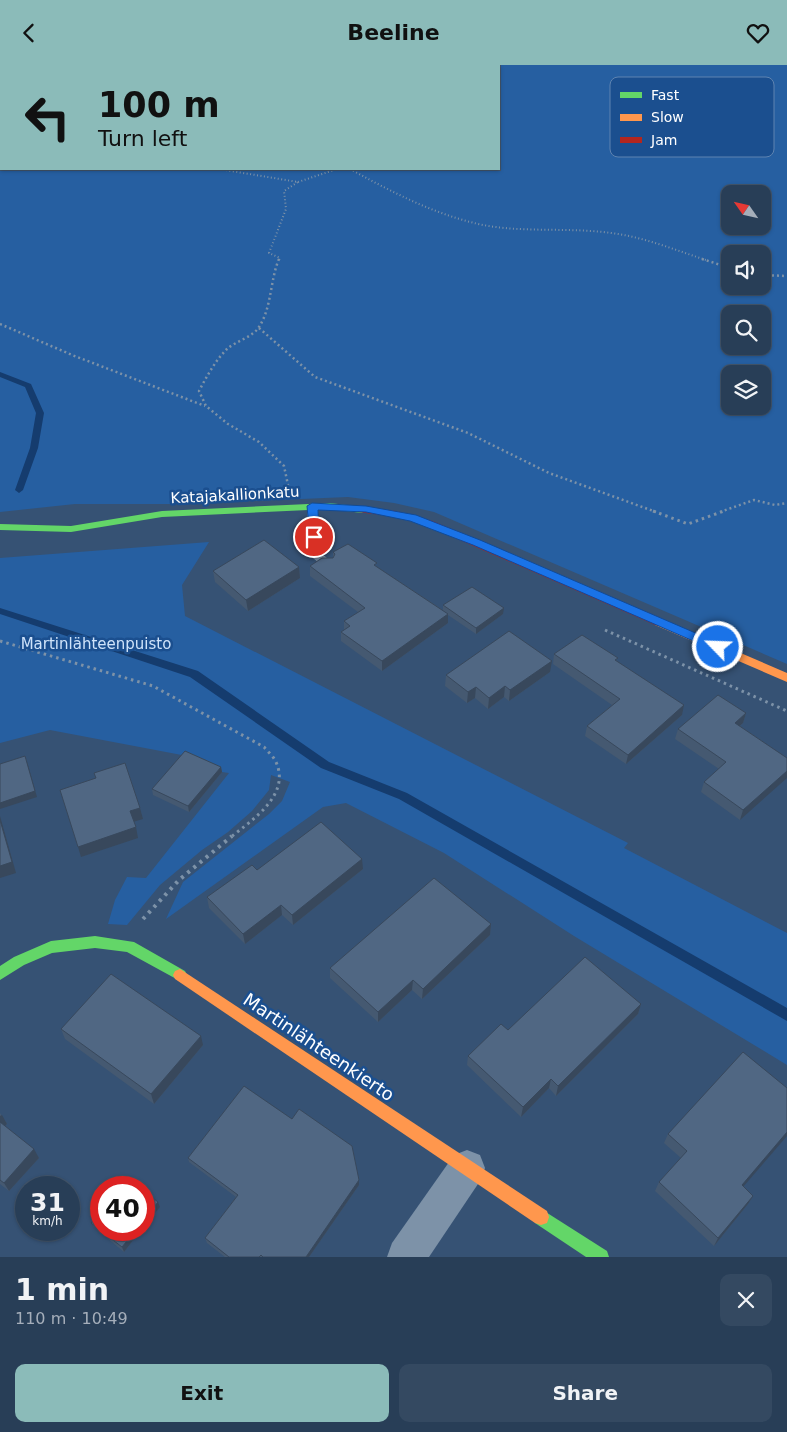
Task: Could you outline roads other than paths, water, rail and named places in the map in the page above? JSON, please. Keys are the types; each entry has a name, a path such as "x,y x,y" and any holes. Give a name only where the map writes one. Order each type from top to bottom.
{"street":[{"name":"Katajakallionkatu","path":"0,527 72,529 162,514 312,506 366,509 396,514 429,523 787,678"},
{"name":"Katajakallionkatu","path":"115,510 162,514"},
{"path":"0,520 27,515"},
{"name":"Martinlähteenkierto","path":"0,974 19,961 51,947 95,942 129,946 176,973 601,1257"},
{"path":"406,1257 467,1168"}],"lane":[{"path":"312,506 314,554 328,565"}],"waterway":[{"path":"0,374 28,386 40,413 34,448 19,490"},
{"path":"0,611 194,674 325,765 403,796 787,1015"}],"park label":[{"name":"Martinlähteenpuisto","path":"96,644"}]}
